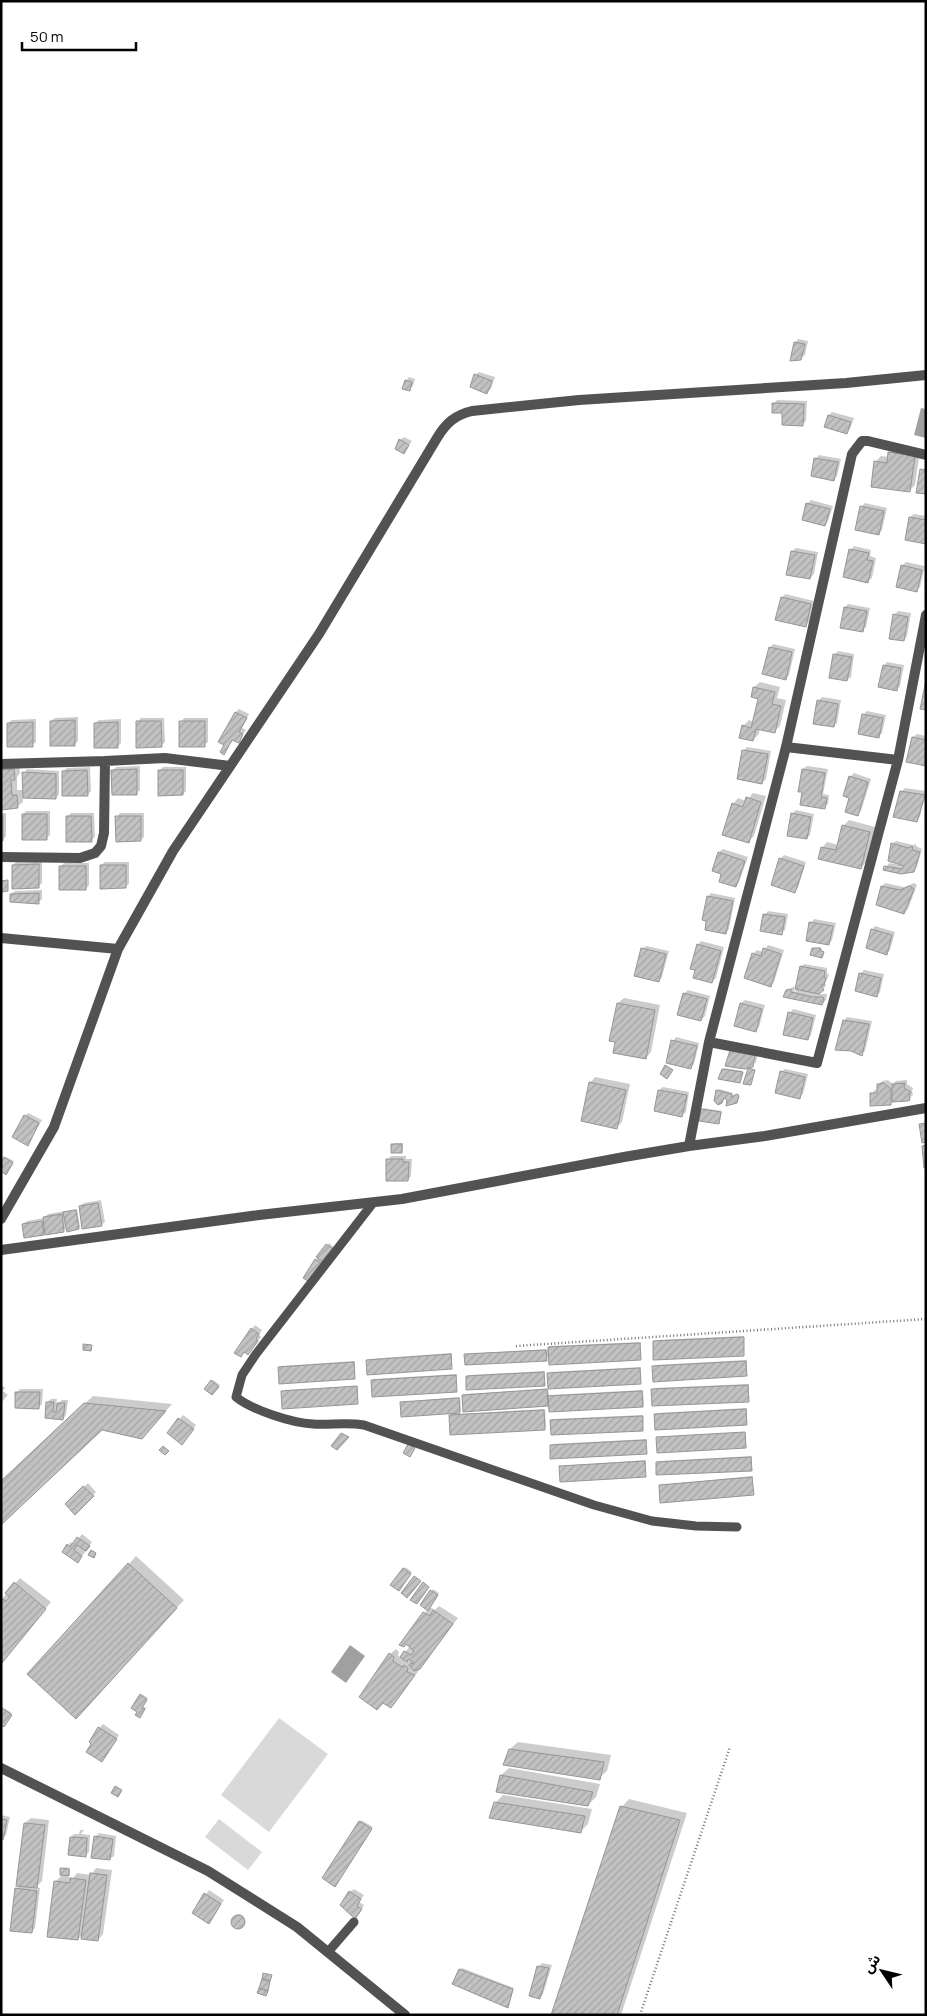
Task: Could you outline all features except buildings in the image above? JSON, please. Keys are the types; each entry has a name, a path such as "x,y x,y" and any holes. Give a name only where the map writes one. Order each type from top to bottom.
{"street":[{"path":"1,1219 54,1127 118,949 173,851 319,634 444,426 460,414 579,400 926,376"},
{"path":"689,1146 709,1042 786,747 852,454 862,441 868,440 926,455"},
{"path":"709,1042 817,1063 898,760 926,615"},
{"path":"786,747 898,760"},
{"path":"1,764 165,758 230,766"},
{"path":"1,857 80,858 95,853 101,846 104,833 105,761"},
{"path":"1,938 118,949"},
{"path":"1,1250 260,1215 373,1203 689,1146 765,1136 926,1108"},
{"path":"1,1768 208,1871 297,1927 405,2015"}],"lane":[{"path":"373,1203 256,1354 242,1374 236,1397 245,1405 263,1412 311,1424 350,1423 364,1425 594,1505 652,1520 696,1526 737,1527"},
{"path":"328,1952 354,1922"}],"path":[{"path":"516,1346 926,1319"},
{"path":"640,2015 730,1747"}],"shaded area":[{"path":"921,408 926,409 926,438 914,435"},
{"path":"350,1645 365,1656 346,1683 331,1672"},
{"path":"279,1718 328,1754 269,1832 221,1795"},
{"path":"219,1819 262,1852 248,1870 205,1837"}]}
